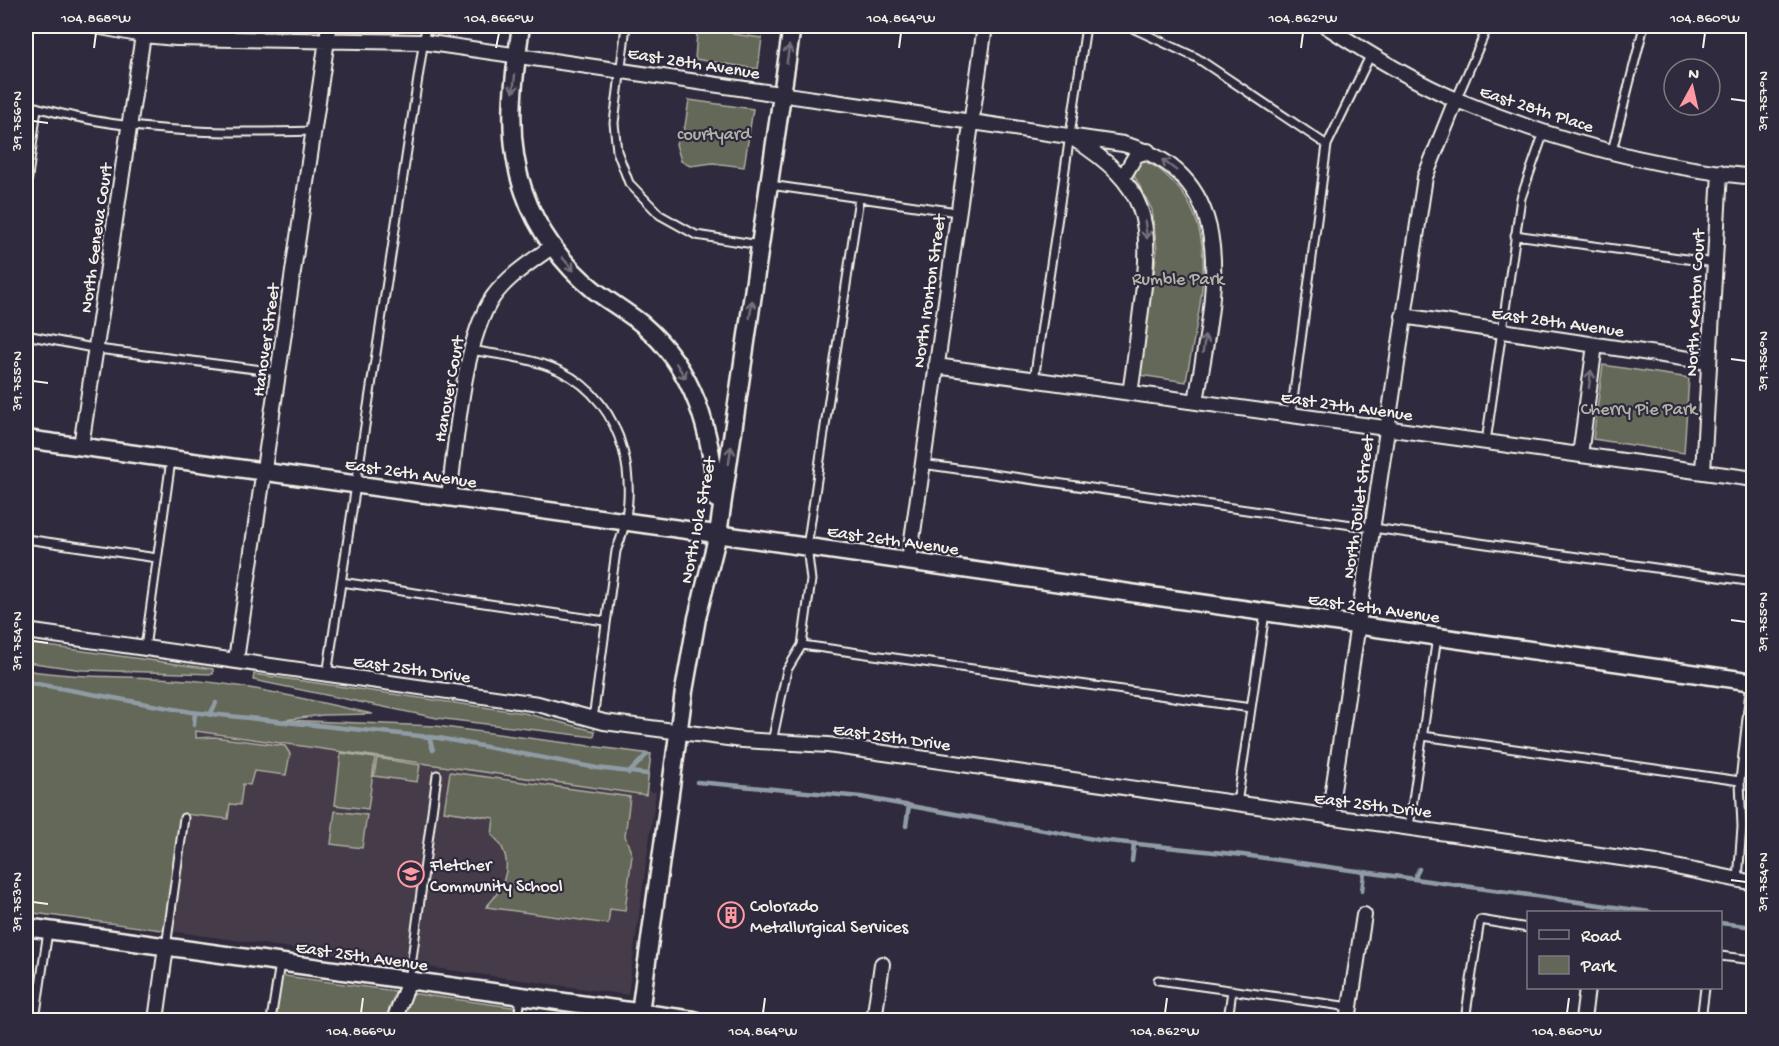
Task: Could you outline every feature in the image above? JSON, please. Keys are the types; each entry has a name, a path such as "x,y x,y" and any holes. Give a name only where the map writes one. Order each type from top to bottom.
{"street":[{"name":"East 28th Avenue","path":"96,26 143,35 211,39 328,32 423,42 1070,136 1148,151"},
{"path":"521,26 512,106 516,162 524,192 536,220 553,246 595,290 644,325 664,346 683,372 696,397 706,428 714,468 718,534"},
{"name":"North Iola Street","path":"639,1017 678,732 694,631 718,534 792,26"},
{"name":"East 28th Place","path":"1329,26 1371,54 1456,100 1544,132 1671,165 1754,177"},
{"name":"North Ironton Street","path":"909,561 984,28"},
{"name":"Hanover Street","path":"236,660 328,32"},
{"name":"North Geneva Court","path":"81,446 98,349 143,35"},
{"name":"North Joliet Street","path":"1329,817 1402,316 1425,177 1456,100"},
{"name":"East 28th Avenue","path":"1070,136 1103,157 1123,177 1136,198 1144,219 1148,261 1130,393"},
{"path":"1123,177 1136,155 1148,151 1171,165 1193,187 1205,210 1211,232 1212,283 1196,402"},
{"name":"North Kenton Court","path":"1702,472 1720,172"},
{"name":"Hanover Court","path":"449,498 470,350 481,315 494,294 514,274 553,246"},
{"name":"East 28th Avenue","path":"1402,316 1709,362"},
{"path":"1580,455 1594,345"},
{"name":"East 27th Avenue","path":"936,366 1754,479"},
{"name":"East 26th Avenue","path":"26,439 624,520 1752,682"},
{"name":"East 25th Drive","path":"26,631 538,704 593,719 678,732 772,742 828,745 1656,862 1754,883"},
{"path":"1349,1014 1364,915"},
{"name":"East 25th Avenue","path":"26,927 521,996 639,1017 694,1020"},
{"path":"156,1020 166,947"},
{"path":"874,1020 882,964"},
{"path":"394,1020 409,981"},
{"path":"1582,1020 1587,989"}],"lane":[{"path":"327,675 354,484 426,26"},
{"path":"626,26 614,123 617,151 629,183 660,214 696,235 760,245"},
{"path":"949,26 984,28"},
{"path":"1034,380 1086,26"},
{"path":"1128,26 1197,58 1327,145"},
{"path":"1456,100 1488,26"},
{"path":"1612,151 1644,26"},
{"path":"1291,415 1327,145 1371,54"},
{"path":"26,104 129,126 170,130 314,131"},
{"path":"26,192 37,108"},
{"path":"1486,442 1521,198 1544,132"},
{"path":"769,185 957,212"},
{"path":"772,742 787,670 802,645 811,580 807,547 858,198"},
{"path":"1515,235 1715,263"},
{"path":"26,335 98,349 278,372"},
{"path":"470,350 518,358 561,371 590,393 615,423 626,457 628,488 624,520 615,551 593,719"},
{"path":"145,648 171,459"},
{"path":"922,464 1754,582"},
{"path":"26,539 157,558"},
{"path":"341,582 605,621"},
{"path":"1237,804 1265,611"},
{"path":"1409,827 1437,636"},
{"path":"802,645 1251,708"},
{"path":"1738,880 1742,827 1740,781 1752,682"},
{"path":"1423,736 1740,781"},
{"path":"409,981 437,775"},
{"path":"166,947 184,818"},
{"path":"1465,1020 1479,920 1527,928"},
{"path":"35,1020 48,930"},
{"path":"1722,956 1754,960"},
{"path":"272,1020 280,963"},
{"path":"1158,980 1232,990 1349,1014"},
{"path":"1701,1020 1705,989"},
{"path":"1228,1020 1232,990"},
{"path":"518,1020 521,996"}],"shaded area":[{"name":"Fletcher Community School","path":"197,726 656,792 628,995 169,931"}],"green space":[{"path":"141,26 320,26 319,29 170,30"},
{"name":"courtyard","path":"680,26 734,26 733,34 762,38 758,69 695,59 697,32 679,29"},
{"name":"courtyard","path":"689,100 753,109 744,167 713,163 690,166 681,161 676,144 685,126"},
{"name":"Rumble Park","path":"1142,161 1163,172 1189,203 1198,226 1203,251 1200,304 1186,382 1140,375 1157,250 1152,210 1134,175 1139,162"},
{"name":"Cherry Pie Park","path":"1603,365 1689,378 1684,453 1593,439"},
{"path":"26,643 213,669 213,674 83,670 27,662"},
{"path":"26,670 67,675 212,682 373,714 323,715 284,720 436,726 651,754 646,795 196,731 196,738 214,737 285,746 290,754 286,775 254,771 250,785 243,784 240,805 230,804 228,819 185,814 169,931 26,912"},
{"path":"254,674 524,713 595,731 594,737 437,718 253,680"},
{"path":"341,753 375,758 368,809 335,805"},
{"path":"377,758 420,765 417,782 374,776"},
{"path":"450,772 630,797 625,836 632,855 625,911 610,909 608,924 486,907 503,881 506,871 504,853 492,835 494,818 444,811"},
{"path":"335,811 367,815 362,848 331,844"},
{"path":"278,975 519,1008 517,1020 271,1020"}],"waterway":[{"path":"26,682 191,712 439,738 597,768 647,774"},
{"path":"210,715 216,703"},
{"path":"194,725 195,713"},
{"path":"429,737 433,750"},
{"path":"629,773 647,754"},
{"path":"697,782 861,797 1099,840 1243,855 1643,911"},
{"path":"906,826 909,805"},
{"path":"1132,861 1134,844"},
{"path":"1414,879 1419,869"},
{"path":"1362,891 1364,873"},
{"path":"1722,923 1754,927"}],"place":[{"name":"Fletcher Community School","path":"411,874"},
{"name":"Colorado Metallurgical Services","path":"731,915"}]}
